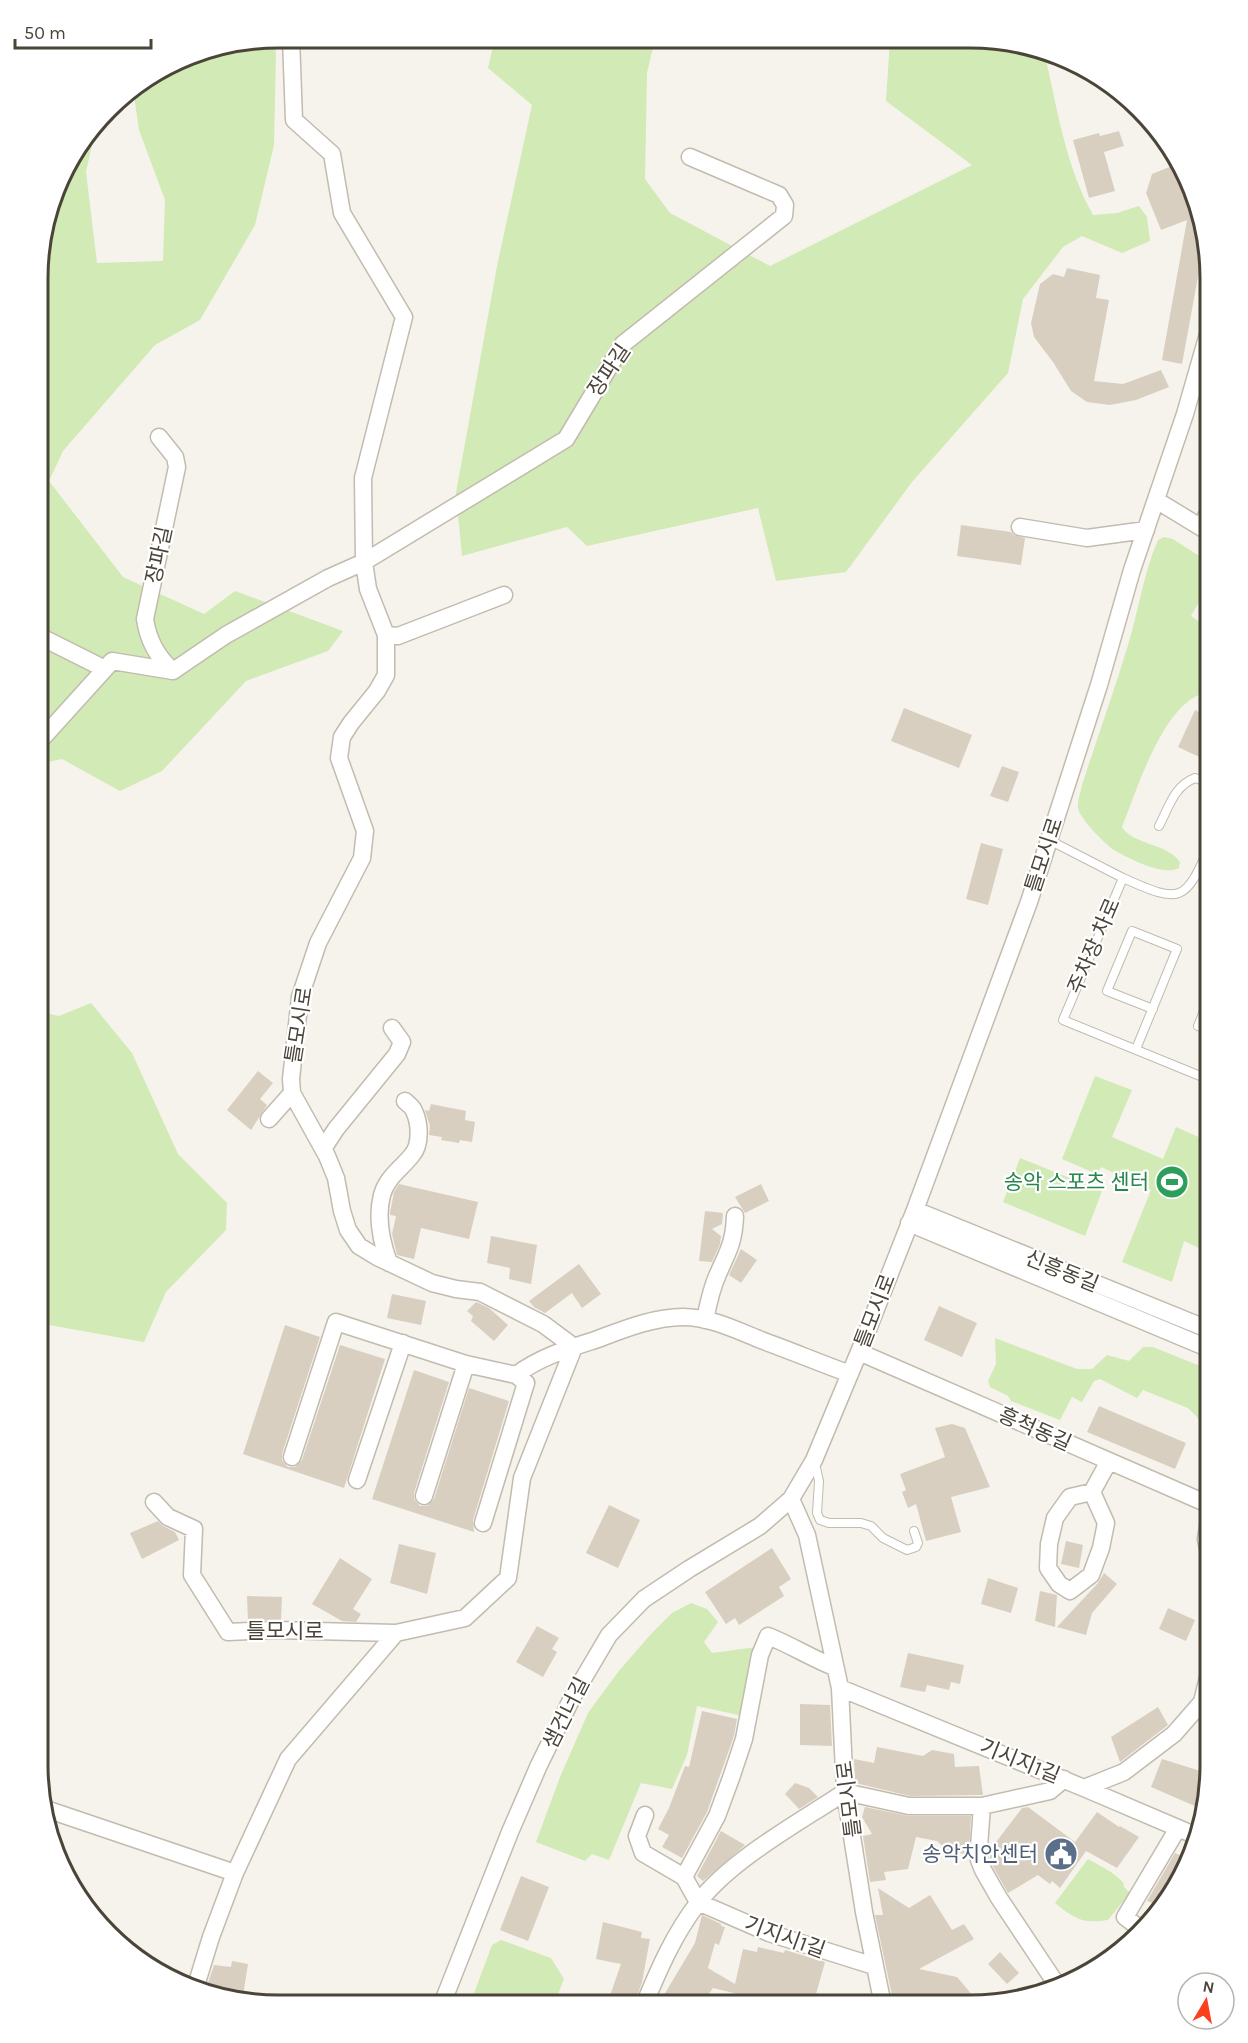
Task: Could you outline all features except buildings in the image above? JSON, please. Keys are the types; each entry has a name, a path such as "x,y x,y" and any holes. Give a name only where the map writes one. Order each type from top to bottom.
{"street":[{"path":"291,48 294,120 332,154 342,213 404,318 363,478 364,562 368,589 386,636 398,636 504,595"},
{"name":"장파길","path":"159,437 175,457 177,467 145,620 147,634 161,660 173,671 226,635 328,578 364,562 566,439 623,344 784,216 785,205 779,195 690,157"},
{"name":"틀모시로","path":"881,1995 845,1792 840,1688 807,1535 791,1499 814,1460 859,1352 998,990 1049,840 1200,362"},
{"path":"1156,500 1200,526"},
{"path":"1020,528 1087,538 1146,530"},
{"name":"틀모시로","path":"386,636 386,675 377,691 342,737 339,758 365,831 362,858 318,943 300,997 291,1079 292,1093 323,1149 336,1179 348,1230 359,1246 432,1283 480,1292 543,1324 574,1347"},
{"path":"48,640 105,669"},
{"path":"48,732 112,661 173,671"},
{"path":"323,1149 336,1129 397,1054 402,1042 392,1028"},
{"path":"268,1119 292,1093"},
{"path":"389,1263 380,1229 379,1211 382,1193 389,1178 413,1154 417,1143 418,1128 414,1109 405,1101"},
{"path":"705,1320 710,1296 729,1252 734,1234 735,1216"},
{"path":"912,1217 1200,1345"},
{"name":"신흥동길","path":"912,1217 1200,1326"},
{"name":"틀모시로","path":"574,1347 658,1320 680,1317 705,1320 738,1330 850,1374"},
{"path":"292,1457 336,1322 466,1364 516,1376 526,1383 483,1523"},
{"path":"357,1480 403,1343"},
{"path":"516,1376 531,1364 574,1347"},
{"name":"틀모시로","path":"154,1502 168,1517 194,1528 192,1575 228,1632 275,1630 396,1633 465,1618 508,1578 522,1478 574,1347"},
{"name":"흥척동길","path":"859,1352 1200,1501"},
{"path":"424,1496 466,1364"},
{"path":"1092,1492 1106,1523 1101,1548 1091,1575 1070,1591 1059,1584 1048,1568 1048,1544 1055,1518 1070,1497 1092,1492 1109,1461"},
{"name":"샘건너길","path":"446,1995 539,1765 573,1696 609,1635 645,1599 760,1526 791,1499"},
{"path":"198,1980 211,1937 236,1873 288,1759 396,1633"},
{"path":"684,1877 717,1816 731,1778 744,1739 760,1655 768,1636 812,1658 834,1666"},
{"name":"기시지1길","path":"840,1688 1190,1833"},
{"path":"1084,1788 1124,1772 1174,1734 1200,1704"},
{"path":"648,1995 666,1953 698,1902 731,1869 845,1792 909,1806 982,1806 1050,1791 1064,1779"},
{"path":"982,1806 979,1860 983,1870 1053,1979"},
{"path":"52,1811 236,1873"},
{"path":"645,1815 637,1836 643,1853 684,1877 698,1902"},
{"path":"1136,1925 1125,1917 1178,1828"},
{"name":"기지시1길","path":"698,1902 769,1933 874,1966"}],"lane":[{"path":"1159,826 1183,782 1195,777 1200,779"},
{"name":"주차장 차로","path":"1049,840 1123,878 1063,1020 1200,1076"},
{"path":"1123,878 1164,894 1176,894 1186,890 1200,868"},
{"name":"주차장 차로","path":"1136,1049 1153,1009 1177,950 1132,931 1107,991 1153,1009"},
{"path":"814,1460 819,1481 817,1513 820,1520 861,1523 871,1526 883,1538 907,1550 916,1547 918,1543 914,1531"}],"green space":[{"path":"275,48 274,145 255,225 200,320 155,345 63,451 49,481 123,577 204,614 235,591 343,631 328,651 246,681 162,771 120,791 62,759 48,762 48,263 52,233 60,204 72,176 93,143 86,172 97,263 163,261 165,200 139,130 134,99 163,79 204,60 233,52"},
{"path":"493,48 653,48 647,73 645,179 670,213 770,266 972,165 886,101 889,48 985,48 1015,52 1046,61 1075,176 1093,215 1117,213 1139,206 1147,217 1150,241 1122,253 1082,236 1063,247 1023,299 1008,373 912,482 846,572 776,581 758,508 587,546 567,527 462,556 456,493 497,266 532,105 488,68"},
{"path":"1164,537 1173,539 1200,557 1200,600 1191,616 1200,622 1200,695 1194,697 1179,710 1166,727 1145,769 1122,827 1134,837 1174,856 1180,862 1179,868 1172,870 1146,865 1114,850 1088,825 1078,808 1082,785 1128,645 1158,540"},
{"path":"91,1003 132,1053 178,1154 227,1203 226,1230 166,1292 144,1342 48,1325 48,1014 59,1016"},
{"name":"송악 스포츠 센터","path":"1095,1076 1132,1090 1112,1137 1163,1159 1176,1127 1200,1138 1200,1248 1184,1241 1172,1282 1122,1262 1151,1190 1101,1167 1097,1174 1062,1159"},
{"path":"1020,1158 1102,1191 1085,1236 1003,1202"},
{"path":"995,1338 1077,1369 1092,1369 1107,1355 1129,1361 1143,1347 1153,1347 1200,1366 1200,1424 1188,1408 1143,1390 1137,1398 1100,1379 1094,1381 1082,1402 1072,1397 1060,1420 1011,1401 1008,1396 990,1387 988,1381 996,1364"},
{"path":"691,1603 707,1609 718,1622 704,1642 712,1653 757,1647 743,1716 697,1706 687,1755 672,1789 641,1783 609,1860 592,1854 585,1861 536,1842 560,1777 588,1713 618,1672 651,1634 672,1613"},
{"path":"1088,1859 1111,1872 1123,1882 1124,1887 1130,1893 1108,1920 1085,1921 1068,1913 1055,1903"},
{"path":"501,1940 551,1958 564,1979 558,1995 473,1995 492,1945"}],"place":[{"name":"송악 스포츠 센터","path":"1172,1182"},
{"name":"송악치안센터","path":"1061,1854"}]}
